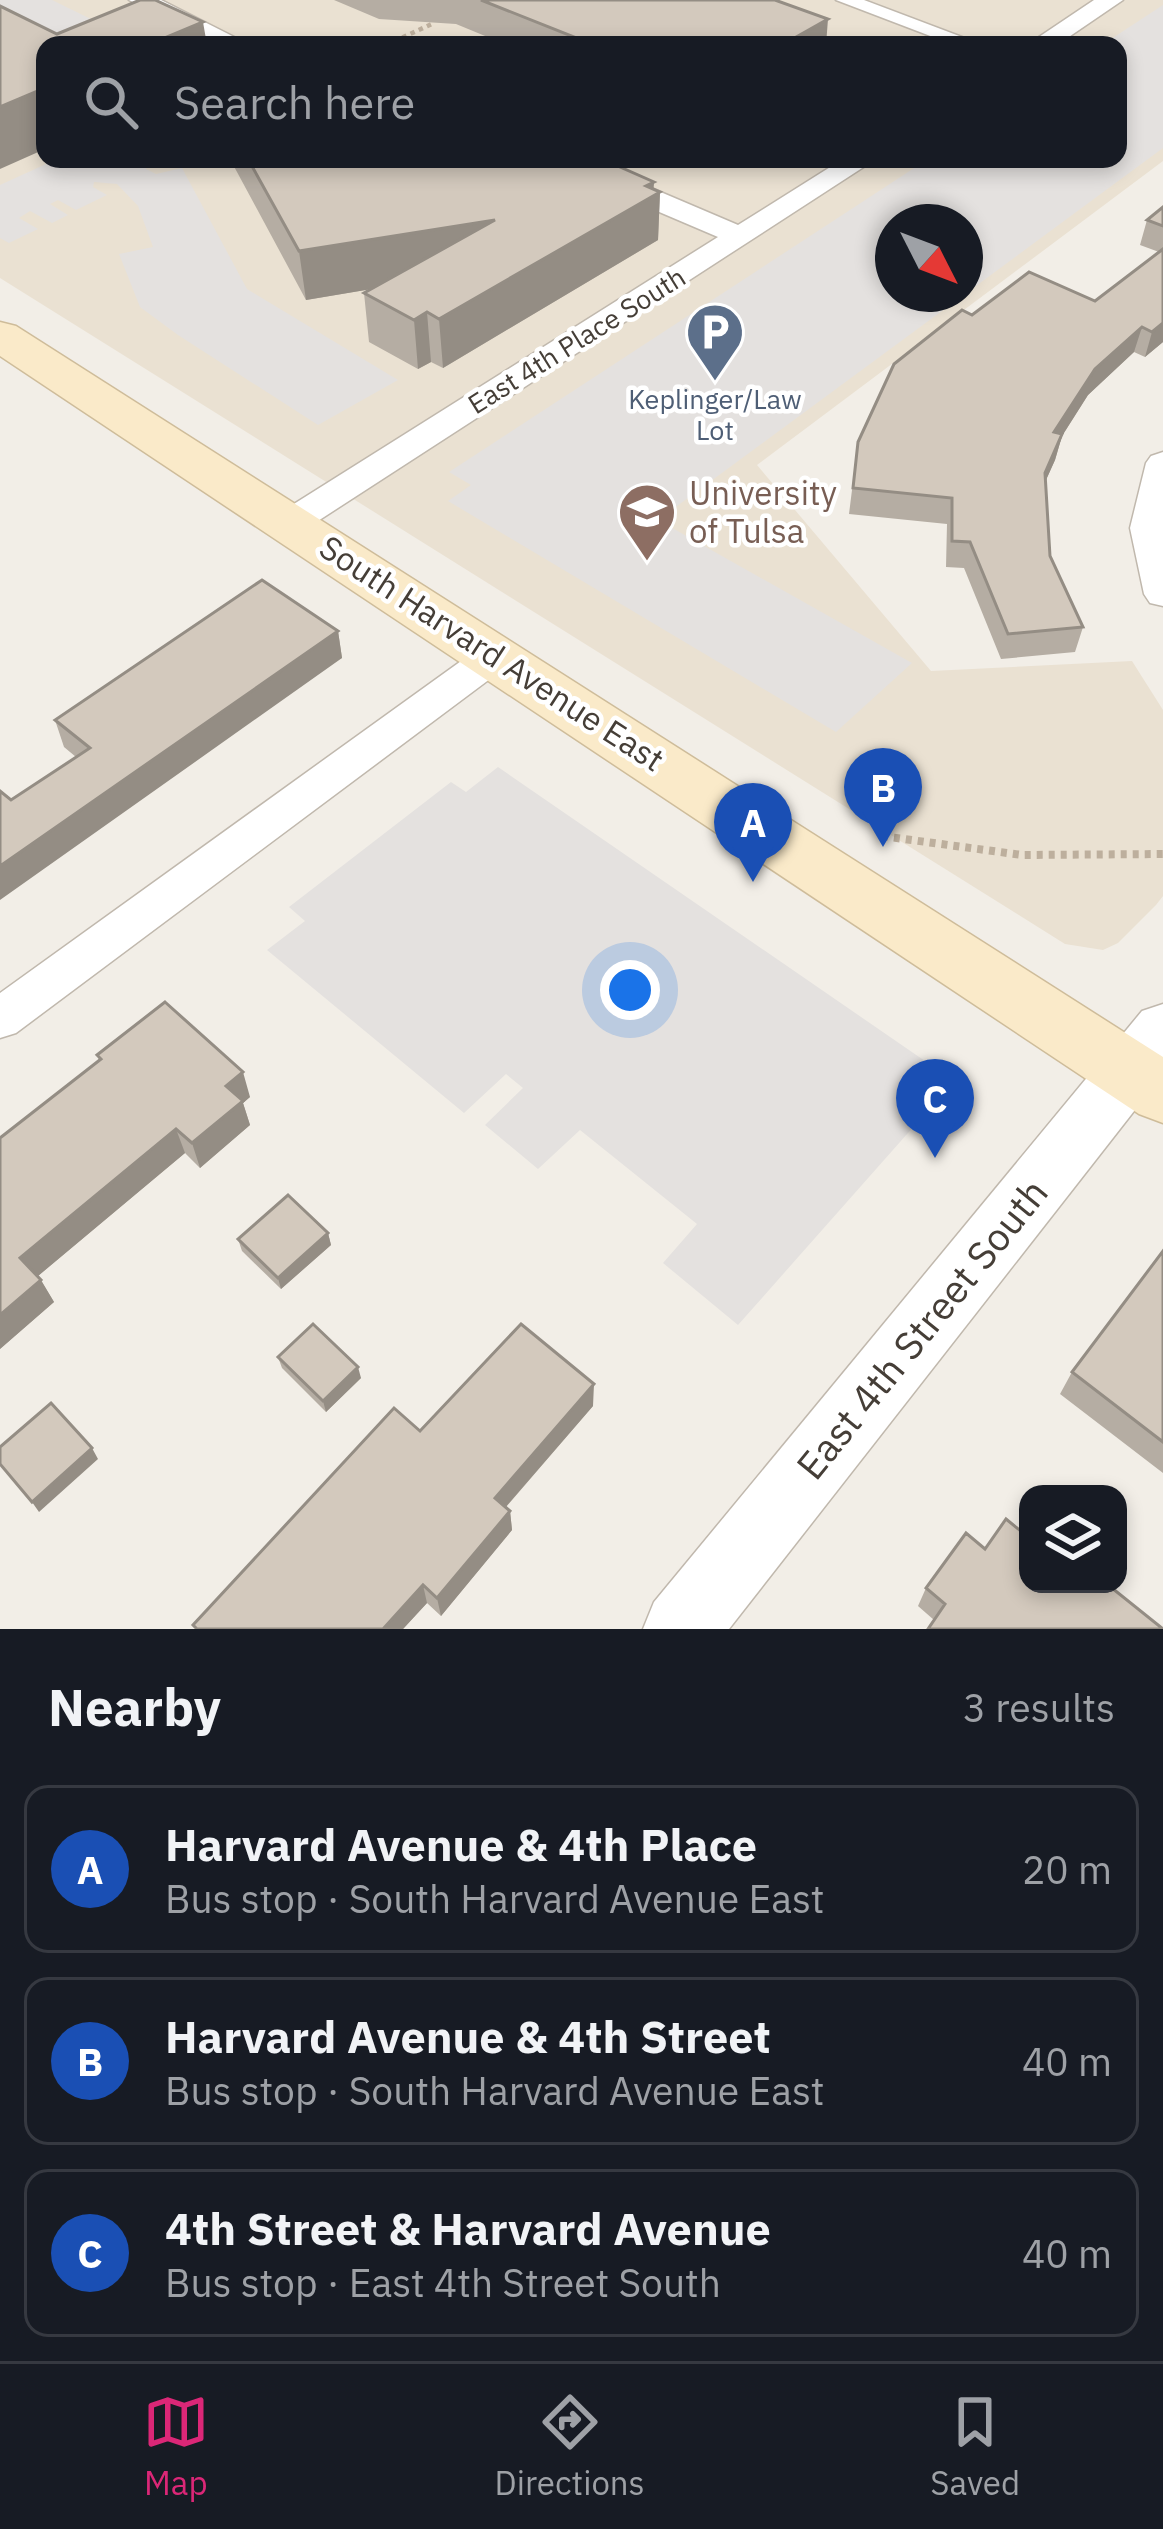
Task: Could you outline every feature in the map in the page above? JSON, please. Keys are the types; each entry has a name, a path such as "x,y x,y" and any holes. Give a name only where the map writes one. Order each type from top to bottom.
{"main road":[{"name":"South Harvard Avenue East","path":"0,336 496,655 1152,1064"}],"street":[{"path":"141,0 218,36"},
{"path":"846,0 948,36"},
{"path":"1054,36 1111,0"},
{"path":"580,168 742,237"},
{"name":"East 4th Place South","path":"292,522 848,168"},
{"path":"1163,463 1147,503 1148,553 1163,593"},
{"path":"0,1019 496,655"},
{"name":"East 4th Street South","path":"681,1629 1152,1064"}],"path":[{"path":"406,36 434,23"},
{"path":"882,836 942,848 1074,860 1163,854"}],"shaded area":[{"name":"University of Tulsa","path":"0,0 1163,0 1163,161 983,296 983,204 875,204 875,312 961,312 757,465 931,671 1132,661 1163,710 1163,896 1118,943 1103,950 1065,944 0,278"},
{"path":"0,0 52,0 97,22 73,36 36,36 36,42 0,38"},
{"name":"Keplinger/Law Lot","path":"1163,5 1163,148 983,281 983,204 875,204 875,312 941,312 658,520 912,663 836,732 448,501 471,485 449,472 914,168 1127,168 1127,36 1116,36"},
{"path":"37,168 146,168 156,174 182,168 247,289 398,380 318,425 140,307 119,254 153,247 138,206 117,184 94,182 93,187 107,195 76,210 58,200 50,204 68,215 52,223 30,211 19,218 38,229 9,243 0,238 0,185"},
{"path":"498,767 954,1081 738,1325 663,1263 697,1224 580,1130 538,1169 485,1125 523,1088 506,1074 464,1113 267,950 305,921 289,907 451,782 466,792"}],"building":[{"path":"140,0 155,0 203,22 170,36 36,36 36,92 0,107 0,6 57,34"},
{"path":"481,0 775,0 828,19 798,36 571,36"},
{"path":"253,168 622,168 654,182 646,186 660,192 439,319 427,312 414,320 364,293 495,220 299,251"},
{"path":"1163,207 1163,226 1147,220"},
{"path":"1163,249 1163,323 1152,332 1142,327 1095,369 1054,432 1062,434 1045,473 1050,556 1083,627 1008,634 970,542 952,541 952,498 853,488 858,442 894,364 959,312 983,312 983,307 1029,272 1095,301"},
{"path":"262,580 338,631 0,866 0,791 11,800 90,748 55,720"},
{"path":"165,1002 243,1072 226,1086 243,1101 192,1143 176,1129 20,1258 41,1280 0,1315 0,1138"},
{"path":"288,1195 328,1233 278,1278 238,1239"},
{"path":"1163,1251 1163,1442 1072,1372"},
{"path":"313,1324 358,1367 323,1401 278,1357"},
{"path":"521,1324 594,1384 495,1498 510,1511 437,1598 423,1585 383,1629 197,1629 193,1625 394,1408 420,1431"},
{"path":"51,1403 92,1448 32,1502 0,1464 0,1447"},
{"path":"1006,1519 1019,1530 1019,1593 1118,1593 1163,1629 928,1629 945,1604 926,1588 966,1533 985,1549"}],"place":[{"name":"Keplinger/Law Lot","path":"715,383"},
{"name":"University of Tulsa","path":"647,563"},
{"name":"Harvard Avenue & 4th Street","path":"883,847"},
{"name":"Harvard Avenue & 4th Place","path":"753,882"},
{"name":"4th Street & Harvard Avenue","path":"935,1158"}]}
